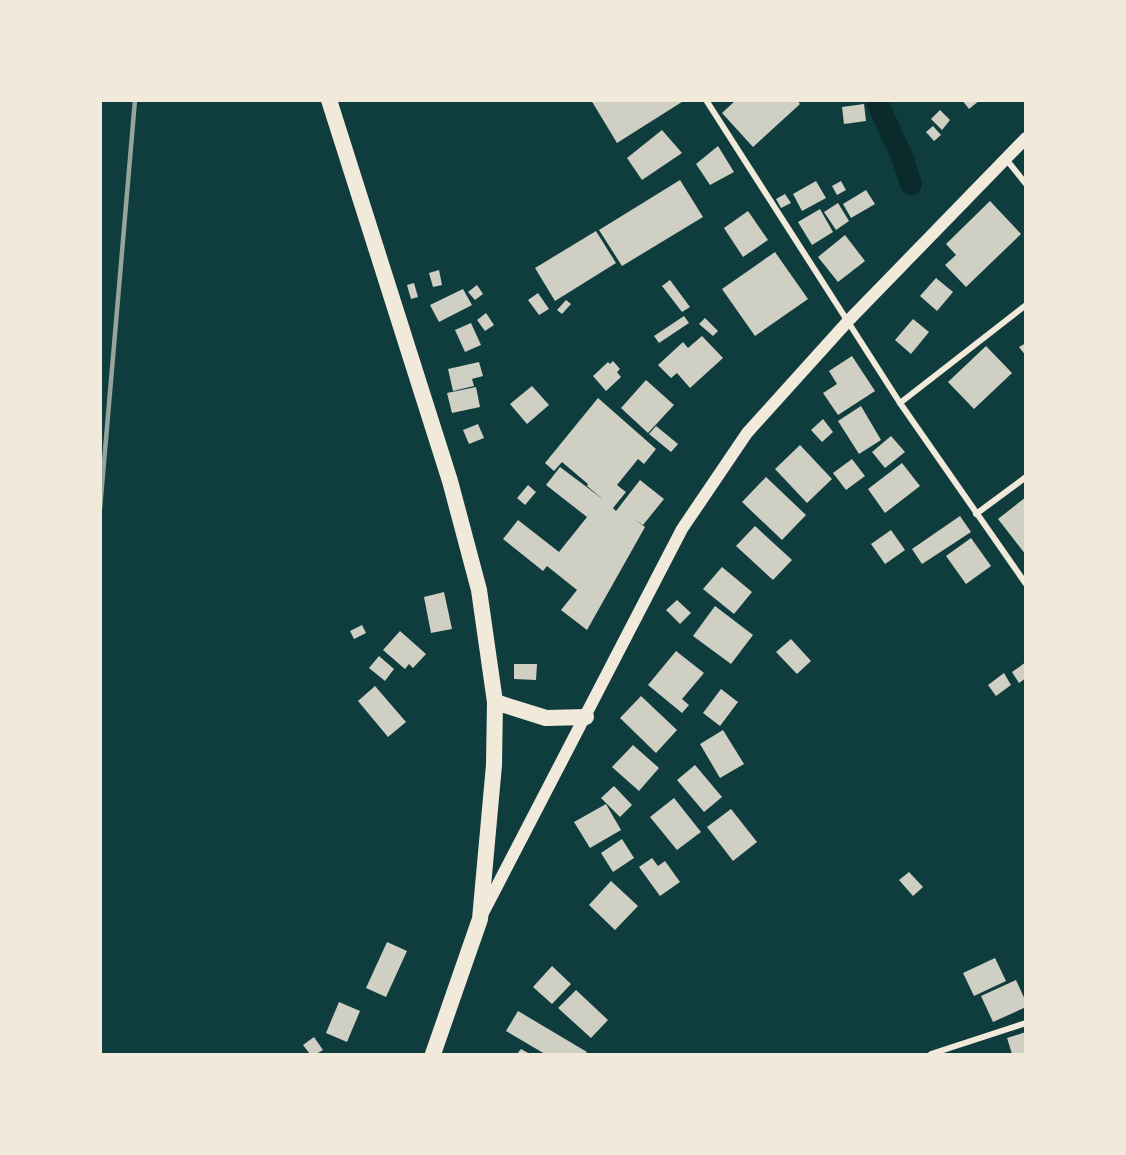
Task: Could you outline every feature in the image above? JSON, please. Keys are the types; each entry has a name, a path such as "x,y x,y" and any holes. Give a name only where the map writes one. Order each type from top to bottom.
{"highway":[{"path":"329,100 453,492 479,590 495,702 494,765 480,920 433,1054"},
{"path":"495,702 546,718 586,717"}],"main road":[{"path":"480,920 682,529 747,433 849,320 1026,138"}],"street":[{"path":"709,102 900,403 1026,584"},
{"path":"1006,159 1026,184"},
{"path":"900,403 1026,305"},
{"path":"976,514 1026,477"},
{"path":"931,1054 1026,1023"}],"building":[{"path":"591,100 685,100 617,143"},
{"path":"736,100 797,100 800,104 753,147 722,113"},
{"path":"962,100 980,100 969,109"},
{"path":"864,104 866,121 844,124 842,107"},
{"path":"940,110 950,120 942,130 931,119"},
{"path":"933,126 941,135 934,141 926,132"},
{"path":"662,130 682,153 642,180 627,158"},
{"path":"718,146 734,172 710,185 696,164"},
{"path":"680,180 703,217 622,266 599,230"},
{"path":"816,181 826,198 802,211 793,194"},
{"path":"841,181 846,190 837,195 832,186"},
{"path":"866,190 875,204 851,218 843,204"},
{"path":"785,194 791,203 781,208 776,199"},
{"path":"990,201 1021,234 966,287 945,265 956,255 946,244"},
{"path":"838,203 849,221 836,230 824,212"},
{"path":"820,209 833,232 812,245 798,222"},
{"path":"748,211 768,240 743,257 724,228"},
{"path":"596,231 616,263 555,301 535,268"},
{"path":"845,235 865,261 838,282 818,257"},
{"path":"775,252 808,299 755,336 722,289"},
{"path":"439,270 442,285 433,287 429,273"},
{"path":"936,278 953,292 937,311 920,296"},
{"path":"670,280 690,307 682,312 662,286"},
{"path":"414,283 418,297 411,299 407,285"},
{"path":"477,285 483,294 475,300 468,292"},
{"path":"463,289 472,305 439,322 430,305"},
{"path":"538,293 549,309 539,315 528,300"},
{"path":"566,300 571,304 562,314 557,310"},
{"path":"486,313 494,325 485,331 477,320"},
{"path":"684,316 689,323 659,343 654,336"},
{"path":"705,318 718,331 713,336 699,324"},
{"path":"913,319 929,332 911,354 895,340"},
{"path":"471,323 481,345 465,352 455,330"},
{"path":"702,336 723,358 690,388 677,373 671,378 658,365 683,342 688,348"},
{"path":"1026,343 1026,356 1019,347"},
{"path":"986,346 1012,373 974,409 948,382"},
{"path":"852,356 875,391 838,415 823,393 837,384 829,371"},
{"path":"613,361 620,369 617,372 621,377 606,391 593,376 608,362 610,364"},
{"path":"479,362 483,376 472,379 474,386 453,391 448,369"},
{"path":"646,380 674,405 648,433 621,408"},
{"path":"532,386 549,405 527,424 510,404"},
{"path":"476,387 480,407 452,413 447,393"},
{"path":"598,398 656,449 644,464 638,459 617,485 626,492 613,508 616,511 640,480 664,499 643,525 633,518 645,527 587,630 561,610 577,590 547,566 543,571 503,539 518,520 559,552 587,517 546,485 560,467 604,500 562,462 554,471 545,463"},
{"path":"861,406 881,440 859,454 838,421"},
{"path":"823,419 833,432 822,442 811,430"},
{"path":"478,424 484,438 469,444 463,430"},
{"path":"656,426 678,444 671,452 649,434"},
{"path":"891,436 905,452 885,468 872,452"},
{"path":"800,445 832,479 807,503 775,469"},
{"path":"852,459 865,476 846,490 833,473"},
{"path":"902,463 920,486 885,513 868,489"},
{"path":"766,477 806,515 782,540 742,502"},
{"path":"528,485 536,492 525,505 517,498"},
{"path":"1026,497 1026,555 998,519"},
{"path":"960,516 971,532 922,564 912,549"},
{"path":"755,526 792,560 773,580 736,546"},
{"path":"891,530 905,550 885,564 871,544"},
{"path":"971,538 991,566 966,584 946,556"},
{"path":"722,567 752,592 734,614 703,589"},
{"path":"444,592 452,629 431,633 424,597"},
{"path":"677,600 691,613 680,624 666,610"},
{"path":"715,606 753,635 731,664 693,636"},
{"path":"362,625 366,633 354,639 350,631"},
{"path":"400,631 426,654 413,668 409,664 405,669 383,650"},
{"path":"791,639 811,661 797,674 776,652"},
{"path":"676,651 704,673 682,699 689,705 682,713 648,685"},
{"path":"379,656 394,669 385,681 369,668"},
{"path":"1026,662 1026,678 1019,683 1012,672"},
{"path":"514,664 537,664 536,680 514,679"},
{"path":"1004,673 1011,685 996,696 988,685"},
{"path":"375,686 406,722 388,737 358,701"},
{"path":"721,689 738,702 720,726 703,713"},
{"path":"641,696 677,730 656,753 620,718"},
{"path":"723,730 744,764 720,778 700,744"},
{"path":"633,745 659,768 639,791 612,767"},
{"path":"695,765 722,797 704,812 677,780"},
{"path":"614,786 632,805 620,817 601,798"},
{"path":"674,798 701,832 677,850 650,817"},
{"path":"606,804 621,830 590,848 574,822"},
{"path":"731,809 757,842 733,861 707,827"},
{"path":"622,839 634,858 613,872 601,853"},
{"path":"652,858 658,866 665,861 680,882 660,896 639,867"},
{"path":"909,872 923,887 913,896 899,880"},
{"path":"611,881 638,906 615,930 589,905"},
{"path":"387,942 407,951 386,997 366,988"},
{"path":"995,958 1006,981 974,996 963,973"},
{"path":"552,966 571,984 552,1004 533,987"},
{"path":"1016,980 1026,1007 993,1022 981,996"},
{"path":"576,990 608,1020 591,1038 558,1008"},
{"path":"339,1002 360,1011 347,1042 326,1033"},
{"path":"518,1011 587,1052 585,1054 545,1054 506,1031"},
{"path":"1026,1032 1026,1054 1012,1054 1007,1038"},
{"path":"314,1037 323,1050 310,1054 303,1045"},
{"path":"521,1049 530,1054 517,1054"}],"waterway":[{"path":"876,100 903,159 911,184"}],"railway":[{"path":"100,509 135,100"}]}
